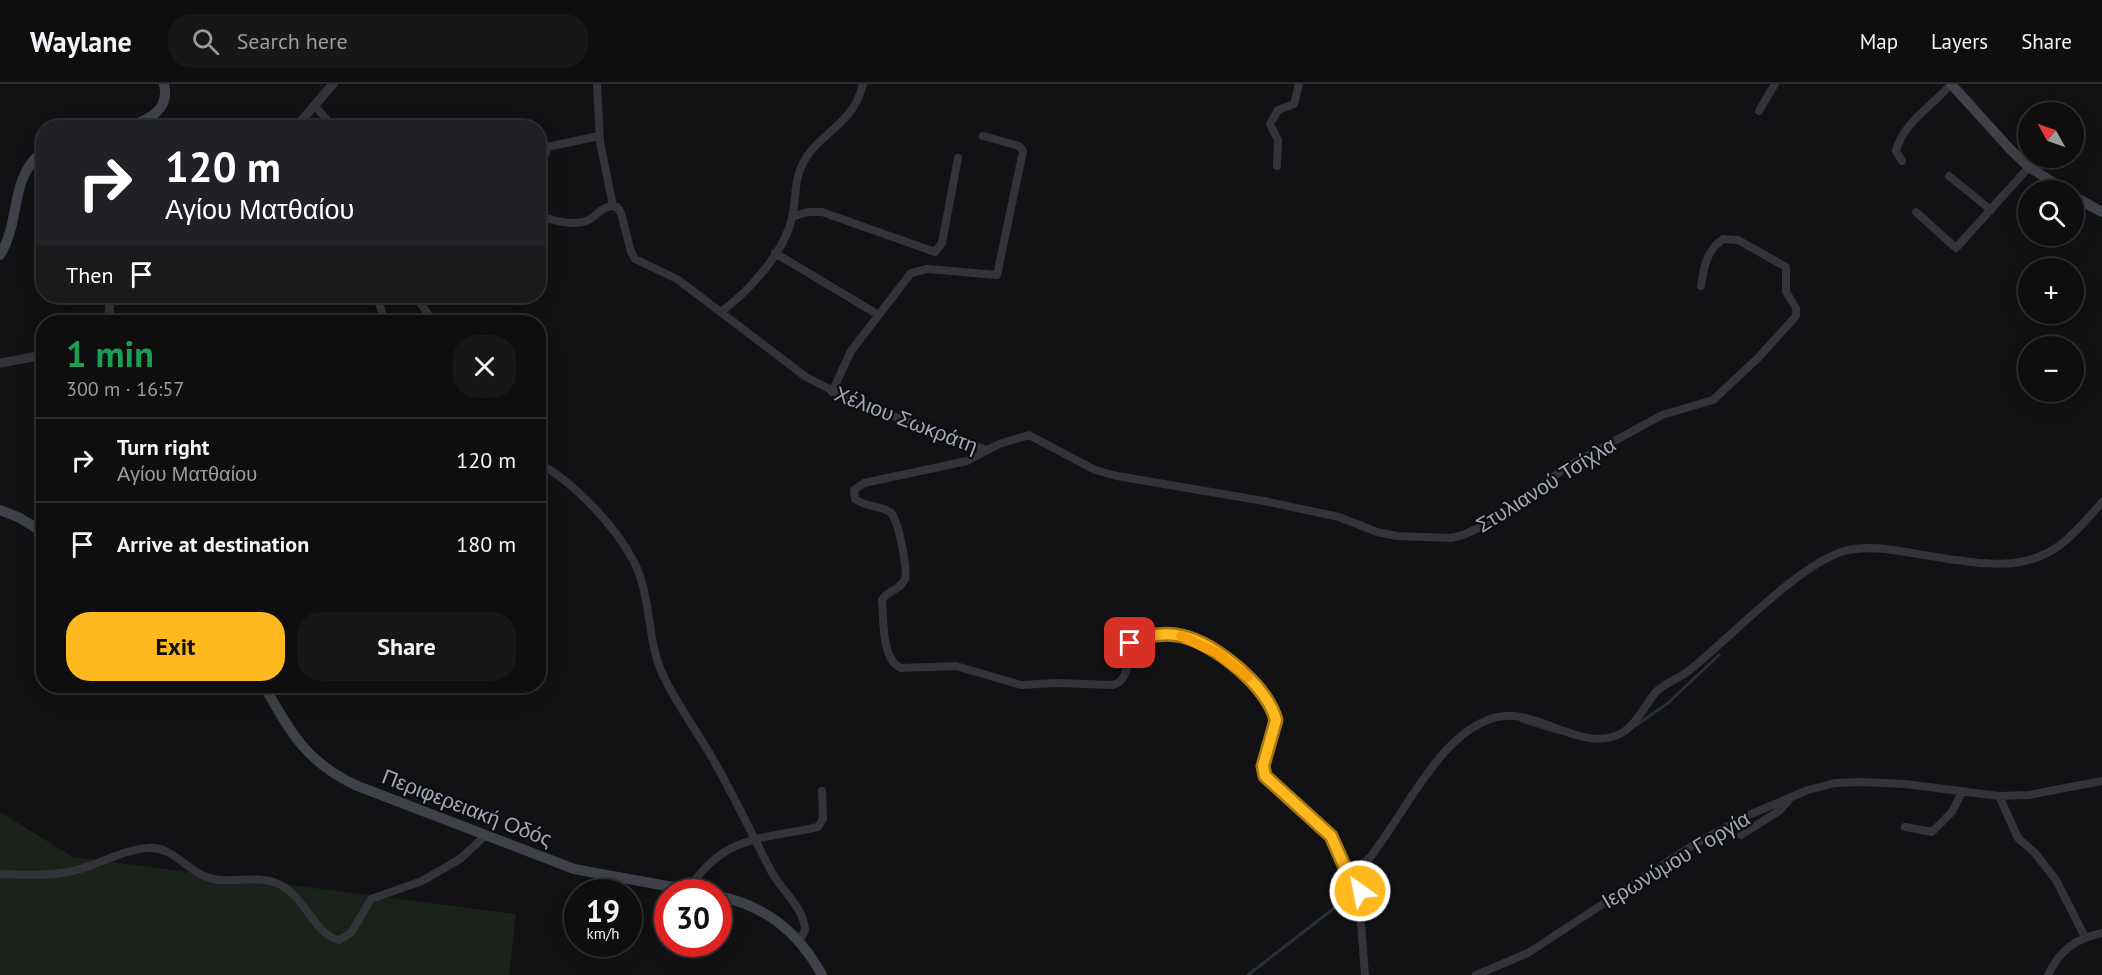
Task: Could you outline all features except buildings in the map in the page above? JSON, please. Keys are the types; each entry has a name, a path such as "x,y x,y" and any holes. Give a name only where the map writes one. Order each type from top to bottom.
{"main road":[{"path":"145,120 156,113 164,101 164,84"},
{"path":"1952,84 1990,129 2018,156"},
{"path":"0,255 12,230 21,179 36,157"},
{"path":"2031,168 2049,180"},
{"path":"2084,202 2102,212"},
{"path":"0,510 36,528"},
{"name":"Περιφερειακή Οδός","path":"268,693 295,739 327,768 373,793 574,869 654,884"},
{"path":"732,900 756,907 783,924 800,940 822,975"}],"street":[{"path":"304,120 333,84"},
{"name":"Χέλιου Σωκράτη","path":"597,84 599,136 613,206 621,213 633,256 677,279 806,377 832,392 987,450"},
{"path":"1277,166 1278,140 1270,124 1278,110 1290,106 1296,99 1299,84"},
{"path":"1759,111 1775,84"},
{"path":"1902,161 1896,151 1908,124 1937,101 1952,84"},
{"path":"721,312 747,288 775,253 792,217 803,163 847,118 862,88"},
{"path":"316,107 327,120"},
{"path":"546,152 548,147 599,136"},
{"path":"832,392 848,356 877,315 908,276 916,270 997,275 1023,151 1019,146 983,136"},
{"path":"792,217 808,212 822,212 935,252 942,243 958,158"},
{"path":"1916,212 1956,248 2028,168"},
{"path":"1949,176 1991,210"},
{"path":"546,218 561,222 582,222 607,206 613,206"},
{"name":"Στυλιανού Τσίχλα","path":"987,450 1018,437 1033,436 1103,472 1338,517 1377,532 1397,536 1457,537 1496,520 1565,468 1662,415 1713,400 1758,358 1796,316 1796,308 1786,292 1786,267 1738,240 1723,239 1711,250 1706,259 1701,286"},
{"path":"775,253 877,315"},
{"path":"0,363 36,356"},
{"name":"Χέλιου Σωκράτη","path":"987,450 967,461 864,483 854,490 853,497 858,502 891,512 898,523 906,574 899,587 888,593 882,600 889,656 894,665 901,668 956,666 1021,685 1057,683 1109,686 1117,685 1123,679 1132,638 1166,634 1193,640 1217,653 1245,674 1273,712 1275,725 1263,766 1265,776 1331,836 1347,872 1356,878"},
{"path":"546,468 559,475 590,503 633,560 639,576 653,651 662,674 757,840 772,873 800,914 805,930 800,940"},
{"path":"1365,975 1363,923 1356,878 1429,771 1458,739 1473,727 1505,716 1518,716 1584,736 1605,737 1622,733 1640,716 1659,689 1682,677 1797,579 1831,556 1853,549 1885,549 1981,564 2020,561 2035,558 2059,546 2102,502"},
{"name":"Ιερωνύμου Γοργία","path":"1476,975 1528,952 1690,847 1744,817 1789,800 1808,790 1835,783 1853,782 1905,784 1999,796 2029,795 2102,781"},
{"path":"695,879 722,852 732,846 818,827 823,819 822,791"},
{"path":"1905,827 1932,832 1952,812 1962,792"},
{"path":"1999,796 2018,838 2035,853 2056,880 2085,937"},
{"path":"1741,835 1779,811 1789,800"},
{"path":"0,874 72,871 137,850 159,849 169,852 203,876 260,880 284,887 295,895 326,934 339,940 351,933 371,899 422,881 460,859 485,836"},
{"path":"2048,975 2064,950 2085,937 2102,933"}],"shaded area":[{"path":"0,812 73,857 516,914 509,975 0,975"}],"waterway":[{"path":"1635,726 1668,703 1719,655"},
{"path":"1521,721 1560,733"},
{"path":"1248,975 1346,899 1357,867 1367,856"}],"slow traffic":[{"path":"1181,636 1204,645 1248,677"}],"route":[{"path":"1130,643 1132,638 1160,634 1184,636 1217,653 1245,674 1273,712 1276,720 1263,766 1265,776 1331,836 1339,849 1344,867 1357,879 1360,891"}]}
